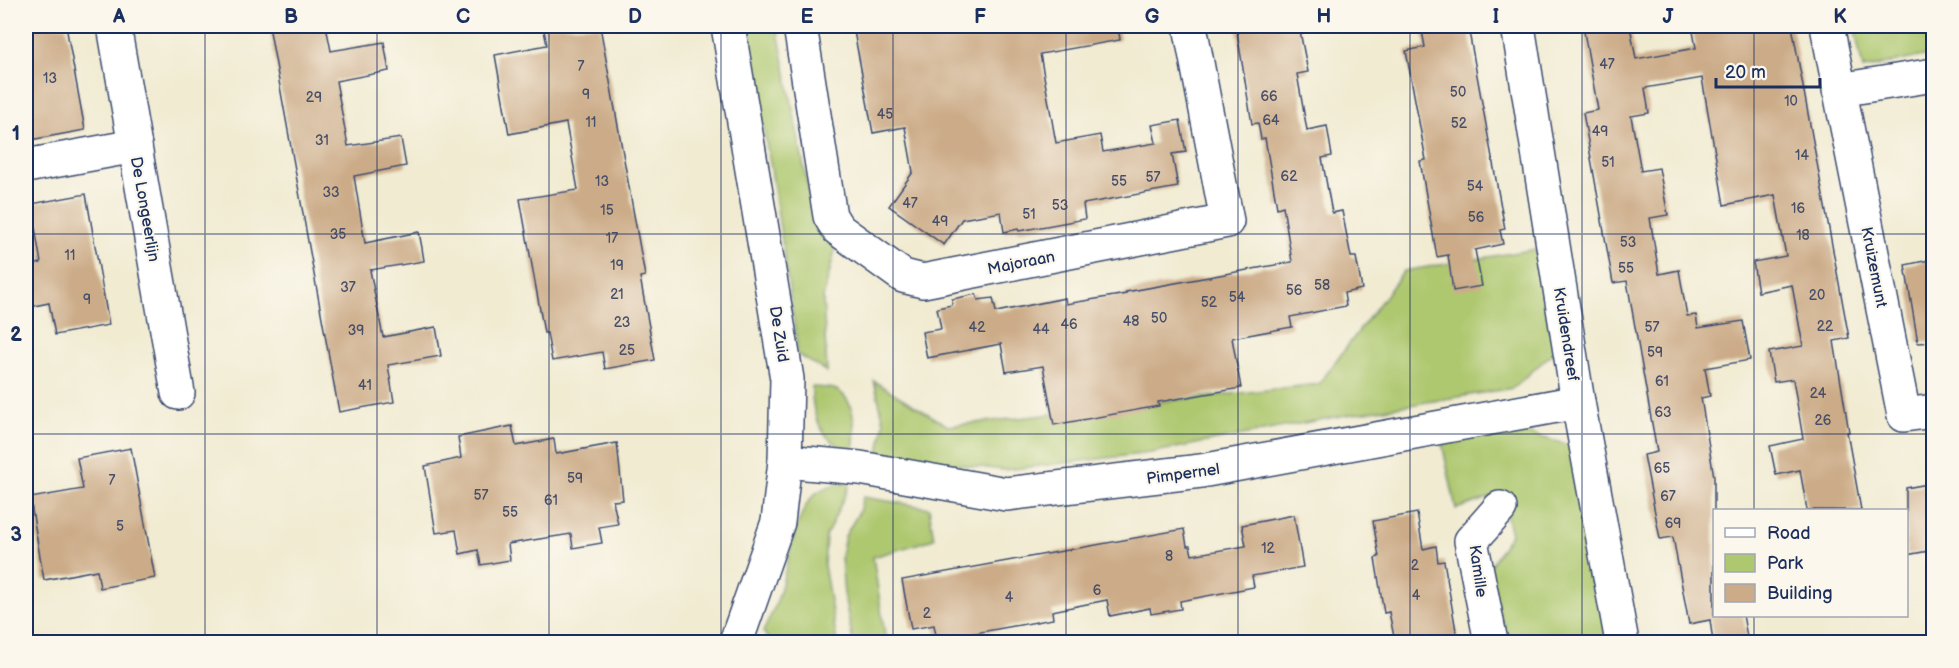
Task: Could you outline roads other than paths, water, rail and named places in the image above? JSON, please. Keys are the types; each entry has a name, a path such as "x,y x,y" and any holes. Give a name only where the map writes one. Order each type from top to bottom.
{"street":[{"name":"De Longeerlijn","path":"114,26 178,393"},
{"name":"De Zuid","path":"728,26 787,379 785,461 778,522 740,641"},
{"name":"Majoraan","path":"800,26 830,216 838,229 903,276 923,281 1227,221 1190,26"},
{"name":"Kruidendreef","path":"1518,26 1578,402 1622,642"},
{"name":"Kruizemunt","path":"1827,26 1904,415 1934,411"},
{"path":"1839,90 1934,75"},
{"path":"26,166 135,146"},
{"name":"Pimpernel","path":"785,461 860,468 1006,494 1201,471 1578,402"},
{"name":"Kamille","path":"1491,642 1471,541 1500,508"}]}
